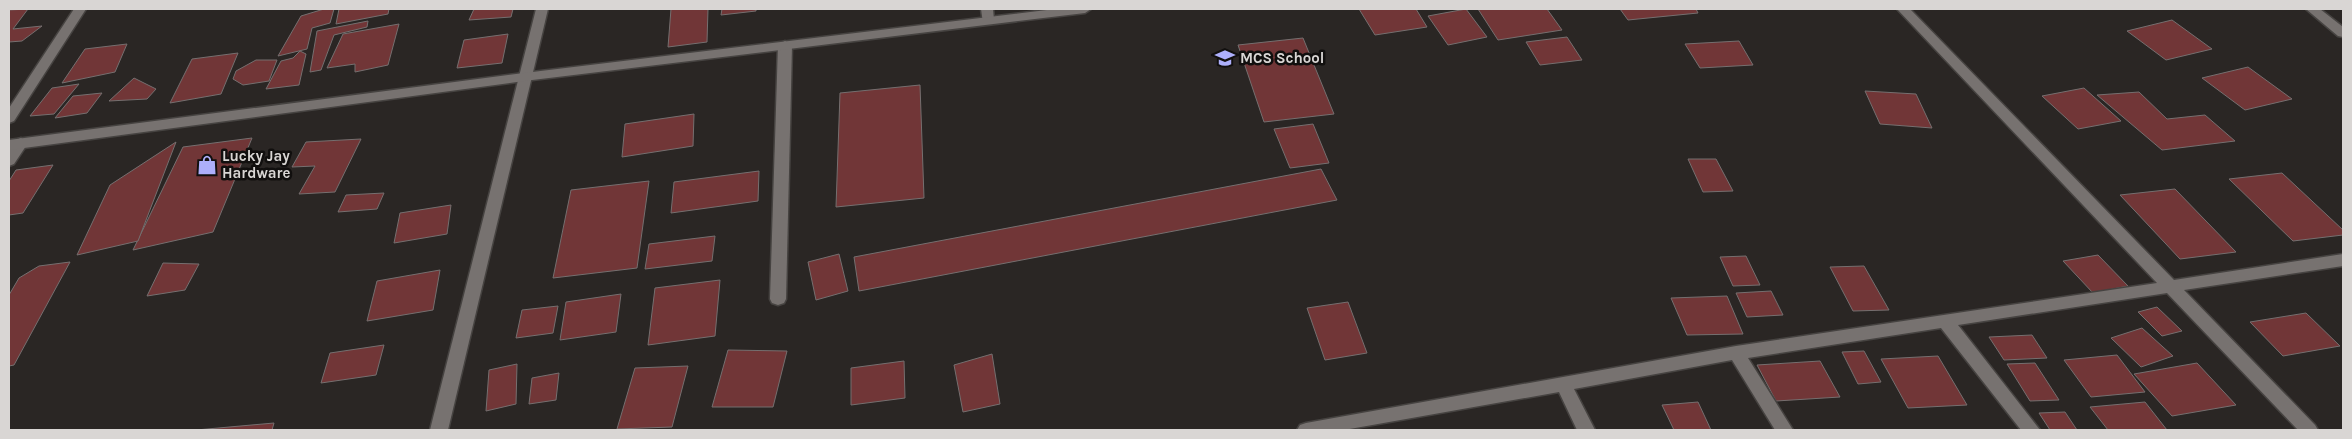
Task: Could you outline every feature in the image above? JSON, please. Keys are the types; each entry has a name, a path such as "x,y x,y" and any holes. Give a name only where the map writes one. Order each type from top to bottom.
{"street":[{"path":"9,118 80,9"},
{"path":"439,430 542,9"},
{"path":"9,161 15,144 524,77 785,45 987,15 1086,9"},
{"path":"1903,9 2309,430"},
{"path":"2312,9 2343,33"},
{"path":"778,299 785,45"},
{"path":"1306,430 1736,353 2343,260"},
{"path":"1946,322 2031,430"},
{"path":"1736,353 1784,430"},
{"path":"1564,385 1586,430"}],"building":[{"path":"28,9 13,29 42,26 22,41 9,42 9,10"},
{"path":"324,9 334,9 330,23 312,28 307,49 278,56 301,16"},
{"path":"339,9 389,9 388,14 336,24"},
{"path":"474,9 513,9 511,17 469,20"},
{"path":"671,9 708,9 707,42 668,47"},
{"path":"722,9 756,9 756,11 721,15"},
{"path":"1359,9 1416,9 1427,27 1375,35"},
{"path":"1466,9 1487,37 1448,45 1428,16"},
{"path":"1478,9 1547,9 1562,30 1498,40"},
{"path":"1620,9 1696,9 1698,13 1628,20"},
{"path":"2172,20 2212,49 2166,60 2127,31"},
{"path":"368,21 367,27 334,35 321,70 310,72 317,31"},
{"path":"399,24 388,65 355,72 355,64 327,68 343,34"},
{"path":"508,34 502,63 457,68 464,40"},
{"path":"1567,37 1582,60 1540,65 1526,42"},
{"path":"1303,38 1334,114 1264,122 1238,45"},
{"path":"1739,41 1753,65 1700,68 1685,44"},
{"path":"127,44 115,72 62,83 85,49"},
{"path":"300,51 306,54 299,85 266,89 281,61 293,58"},
{"path":"238,53 221,94 170,103 192,59"},
{"path":"256,60 277,60 269,81 243,85 233,79 236,71"},
{"path":"2248,67 2292,99 2245,110 2202,78"},
{"path":"134,78 156,89 147,99 109,101"},
{"path":"79,84 54,114 30,116 52,88"},
{"path":"920,85 924,198 836,207 840,93"},
{"path":"2084,88 2121,121 2078,129 2042,96"},
{"path":"1865,91 1916,94 1932,128 1880,124"},
{"path":"2139,92 2167,119 2205,115 2235,141 2162,150 2097,95"},
{"path":"102,93 87,113 55,118 73,96"},
{"path":"694,114 693,146 622,157 625,124"},
{"path":"1313,124 1329,163 1290,168 1274,129"},
{"path":"252,138 213,232 133,250 183,147"},
{"path":"361,139 335,192 299,194 315,166 292,167 306,142"},
{"path":"176,142 138,241 77,255 110,185"},
{"path":"1688,159 1716,159 1733,191 1703,192"},
{"path":"53,165 23,213 9,215 9,181 16,170"},
{"path":"1321,169 1337,200 859,291 854,257"},
{"path":"759,171 758,201 671,213 674,182"},
{"path":"2282,173 2343,230 2343,235 2293,241 2229,179"},
{"path":"649,181 637,268 553,278 571,190"},
{"path":"2175,189 2236,252 2180,259 2120,195"},
{"path":"384,193 377,209 338,212 346,195"},
{"path":"451,205 447,234 394,243 400,213"},
{"path":"715,236 712,261 645,269 649,244"},
{"path":"839,254 848,291 816,300 808,262"},
{"path":"2098,255 2128,286 2093,293 2063,261"},
{"path":"1746,256 1760,285 1733,286 1720,257"},
{"path":"70,262 14,365 9,366 9,295 19,278 39,266"},
{"path":"163,263 199,264 185,290 147,296"},
{"path":"1864,266 1889,310 1853,311 1830,267"},
{"path":"440,270 433,310 367,321 377,281"},
{"path":"720,280 715,336 648,345 655,288"},
{"path":"1771,291 1783,315 1747,317 1736,293"},
{"path":"621,294 616,332 560,340 566,302"},
{"path":"1727,296 1743,334 1687,335 1671,298"},
{"path":"1348,302 1367,353 1325,360 1307,308"},
{"path":"558,306 553,333 516,338 522,310"},
{"path":"2157,307 2182,331 2162,336 2138,312"},
{"path":"2306,313 2340,346 2283,356 2250,322"},
{"path":"2142,328 2173,356 2141,367 2111,338"},
{"path":"2032,335 2047,358 2004,360 1989,337"},
{"path":"384,345 376,375 321,383 330,353"},
{"path":"728,350 787,351 773,407 712,407"},
{"path":"1864,351 1881,382 1858,384 1842,352"},
{"path":"992,354 1000,404 963,412 954,365"},
{"path":"2117,355 2145,392 2091,397 2064,360"},
{"path":"1938,356 1967,405 1908,408 1881,359"},
{"path":"904,361 905,398 851,405 851,368"},
{"path":"1820,361 1840,397 1776,401 1757,365"},
{"path":"2035,363 2059,400 2030,401 2007,364"},
{"path":"2197,363 2236,405 2172,416 2134,374"},
{"path":"517,364 516,404 486,411 489,370"},
{"path":"688,366 672,427 617,429 635,368"},
{"path":"559,373 556,400 529,404 532,378"},
{"path":"1698,402 1711,430 1674,430 1662,405"},
{"path":"2145,402 2167,430 2108,430 2090,407"},
{"path":"2065,412 2077,430 2050,430 2039,413"},
{"path":"274,423 272,430 196,430"}],"place":[{"name":"MCS School","path":"1225,58"},
{"name":"Lucky Jay Hardware","path":"207,165"}]}
